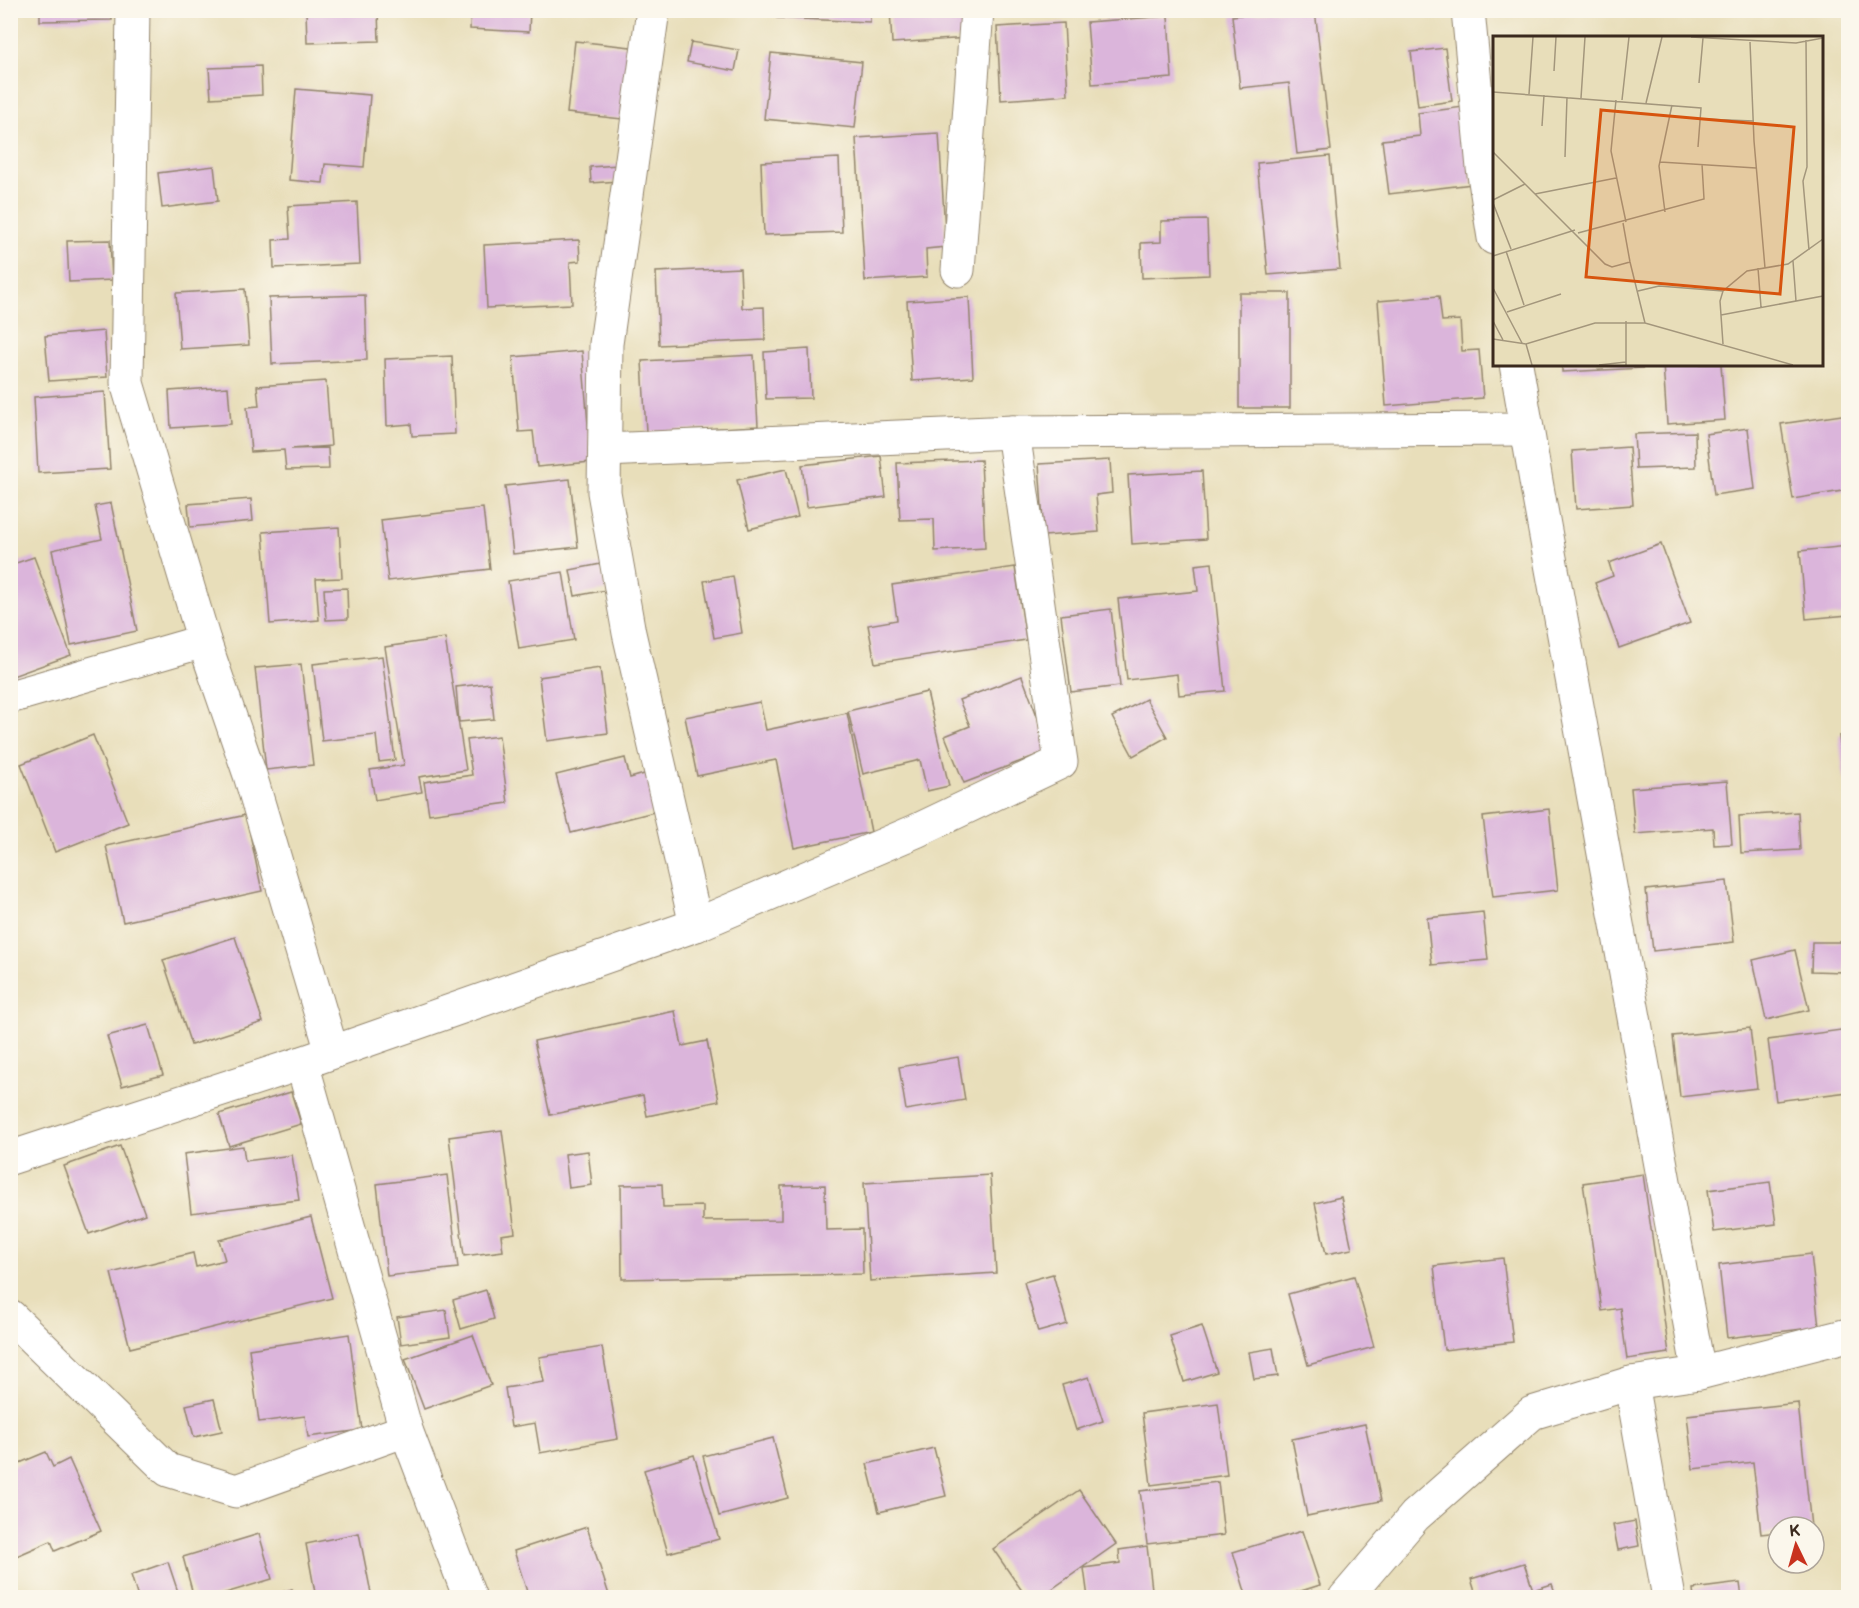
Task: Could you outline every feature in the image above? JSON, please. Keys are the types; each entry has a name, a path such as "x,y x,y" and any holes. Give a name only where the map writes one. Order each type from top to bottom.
{"street":[{"path":"133,10 127,383 204,641 249,775 406,1430 470,1598"},
{"path":"653,10 606,344 604,492 629,633 696,925"},
{"path":"958,270 977,10"},
{"path":"1468,10 1483,168 1493,232"},
{"path":"1516,366 1699,1372"},
{"path":"605,450 1013,432 1527,429"},
{"path":"10,1158 317,1057 696,925 916,831 1061,762 1013,432"},
{"path":"10,697 204,641"},
{"path":"10,1316 168,1470 236,1491 406,1430"},
{"path":"1345,1598 1415,1516 1532,1413 1631,1383 1699,1372 1848,1335"},
{"path":"1631,1383 1669,1598"}],"building":[{"path":"40,10 112,10 112,20 40,21"},
{"path":"306,10 378,10 379,41 307,43"},
{"path":"471,10 530,10 529,32 470,29"},
{"path":"778,10 870,10 870,22 777,18"},
{"path":"890,10 967,10 969,38 892,43"},
{"path":"1285,10 1315,10 1331,150 1297,154 1289,83 1240,88 1232,16"},
{"path":"1168,16 1172,78 1092,84 1087,22"},
{"path":"1064,23 1068,95 1001,100 997,27"},
{"path":"575,41 640,48 631,120 567,113"},
{"path":"691,42 739,50 735,71 687,62"},
{"path":"1445,48 1452,101 1418,106 1411,52"},
{"path":"771,53 862,62 855,128 764,119"},
{"path":"261,66 262,95 211,98 209,68"},
{"path":"296,89 370,95 364,167 325,164 323,183 289,180"},
{"path":"1463,107 1472,184 1389,194 1382,140 1420,136 1418,113"},
{"path":"939,133 946,247 926,249 927,277 865,281 856,138"},
{"path":"1330,156 1340,269 1268,275 1257,163"},
{"path":"839,158 842,232 764,235 761,162"},
{"path":"618,165 619,181 591,183 590,167"},
{"path":"214,166 218,201 162,208 158,173"},
{"path":"357,202 360,264 274,268 273,240 290,239 288,206"},
{"path":"1207,220 1209,275 1142,278 1141,243 1161,242 1161,221"},
{"path":"110,240 112,280 69,282 67,241"},
{"path":"579,240 580,261 570,262 572,304 487,308 484,245"},
{"path":"740,268 742,308 764,307 765,340 659,345 656,272"},
{"path":"245,289 249,345 180,349 176,293"},
{"path":"1239,293 1290,293 1290,408 1239,408"},
{"path":"365,295 367,360 272,364 269,298"},
{"path":"1439,296 1442,321 1460,320 1462,351 1479,350 1483,398 1386,406 1378,301"},
{"path":"969,297 973,377 912,381 907,301"},
{"path":"104,331 107,377 49,381 45,336"},
{"path":"809,349 811,398 766,399 764,352"},
{"path":"582,351 591,462 537,467 533,431 519,432 513,357"},
{"path":"754,355 758,426 646,432 642,361"},
{"path":"452,356 455,434 412,436 411,424 387,426 385,359"},
{"path":"1562,366 1643,366 1643,368 1562,372"},
{"path":"1663,366 1721,366 1725,420 1667,424"},
{"path":"326,381 331,446 291,449 328,448 329,469 286,470 284,450 251,452 247,407 259,406 257,386"},
{"path":"228,387 231,424 171,428 169,391"},
{"path":"105,392 110,469 38,473 34,397"},
{"path":"1848,414 1848,490 1793,499 1781,424"},
{"path":"1748,428 1755,489 1714,495 1706,434"},
{"path":"1695,432 1696,467 1636,469 1634,434"},
{"path":"1629,447 1633,505 1576,509 1572,451"},
{"path":"881,456 886,497 807,507 802,465"},
{"path":"981,460 985,548 935,551 934,519 900,520 897,463"},
{"path":"1110,460 1112,493 1096,495 1099,532 1044,536 1039,464"},
{"path":"786,469 798,517 749,529 737,480"},
{"path":"1202,471 1206,539 1132,544 1128,475"},
{"path":"570,479 578,547 513,554 505,486"},
{"path":"251,499 253,521 190,527 188,504"},
{"path":"111,503 137,631 71,645 52,550 102,539 95,506"},
{"path":"483,508 490,569 388,581 381,520"},
{"path":"339,527 342,578 316,579 319,620 270,624 263,532"},
{"path":"1661,544 1690,623 1619,648 1595,583 1613,576 1609,563"},
{"path":"1848,546 1848,615 1806,619 1800,551"},
{"path":"34,557 71,655 10,677 10,565"},
{"path":"1212,563 1225,691 1179,695 1177,674 1127,680 1118,599 1198,591 1195,565"},
{"path":"601,564 606,590 575,596 570,570"},
{"path":"1015,567 1026,640 875,663 868,625 897,620 892,585"},
{"path":"563,572 574,640 519,649 508,581"},
{"path":"733,576 742,633 714,638 704,581"},
{"path":"347,588 348,619 326,620 324,589"},
{"path":"1111,609 1120,686 1071,692 1061,615"},
{"path":"445,638 466,770 419,777 422,792 375,800 370,770 404,765 385,647"},
{"path":"382,656 395,760 379,762 376,735 322,741 313,664"},
{"path":"301,664 313,765 266,770 255,668"},
{"path":"600,668 608,733 547,741 539,677"},
{"path":"1022,676 1050,750 964,783 945,736 970,726 959,700"},
{"path":"490,683 494,719 459,722 456,687"},
{"path":"927,692 949,786 927,791 920,760 863,774 848,711"},
{"path":"1146,699 1167,737 1133,756 1112,717"},
{"path":"760,702 766,730 847,713 871,832 794,848 776,760 697,776 685,717"},
{"path":"1848,734 1848,779 1844,780 1839,736"},
{"path":"93,735 128,823 55,852 21,764"},
{"path":"499,736 508,803 429,814 424,782 472,775 467,740"},
{"path":"625,758 630,778 648,773 658,811 571,833 556,775"},
{"path":"1727,781 1732,844 1714,845 1713,828 1635,834 1631,788"},
{"path":"1549,809 1558,890 1493,897 1483,817"},
{"path":"1798,812 1800,850 1741,853 1739,816"},
{"path":"246,815 262,891 123,922 106,846"},
{"path":"1727,881 1734,942 1653,951 1646,890"},
{"path":"1483,912 1488,960 1432,965 1427,918"},
{"path":"235,937 263,1022 191,1045 163,960"},
{"path":"1812,942 1845,942 1845,972 1811,971"},
{"path":"1795,950 1809,1010 1766,1020 1753,960"},
{"path":"675,1011 682,1046 707,1041 719,1101 647,1116 643,1095 550,1115 534,1041"},
{"path":"148,1025 163,1075 122,1086 107,1036"},
{"path":"1750,1028 1757,1088 1680,1097 1673,1036"},
{"path":"1848,1029 1848,1092 1776,1101 1768,1040"},
{"path":"958,1057 965,1100 906,1110 899,1067"},
{"path":"291,1092 301,1124 229,1146 219,1114"},
{"path":"502,1130 515,1233 501,1235 503,1251 464,1256 449,1137"},
{"path":"120,1146 145,1214 89,1234 64,1166"},
{"path":"243,1146 245,1161 292,1155 299,1200 191,1213 184,1154"},
{"path":"588,1151 592,1185 569,1188 565,1154"},
{"path":"1643,1174 1669,1353 1627,1359 1620,1308 1602,1311 1583,1183"},
{"path":"447,1175 458,1268 387,1276 377,1184"},
{"path":"990,1175 996,1273 870,1281 864,1183"},
{"path":"1770,1182 1776,1224 1714,1232 1708,1190"},
{"path":"662,1184 663,1207 703,1206 703,1221 781,1220 781,1186 825,1185 826,1230 862,1229 863,1274 622,1279 621,1185"},
{"path":"1341,1197 1352,1249 1326,1254 1315,1203"},
{"path":"311,1217 332,1298 130,1348 111,1273 193,1253 196,1267 225,1260 219,1240"},
{"path":"1811,1254 1819,1327 1727,1338 1719,1265"},
{"path":"1503,1258 1513,1342 1444,1350 1434,1266"},
{"path":"1053,1274 1067,1324 1038,1332 1024,1282"},
{"path":"1354,1276 1374,1347 1308,1365 1288,1294"},
{"path":"486,1290 494,1319 461,1329 453,1300"},
{"path":"446,1310 450,1337 401,1344 397,1317"},
{"path":"1202,1326 1217,1372 1184,1382 1170,1336"},
{"path":"349,1334 362,1430 308,1437 305,1416 259,1422 249,1349"},
{"path":"473,1335 491,1385 424,1409 405,1359"},
{"path":"602,1347 618,1439 540,1453 535,1423 511,1427 505,1388 544,1382 539,1357"},
{"path":"1273,1348 1278,1376 1254,1379 1249,1352"},
{"path":"1089,1377 1103,1421 1076,1430 1062,1385"},
{"path":"214,1399 222,1431 194,1437 186,1405"},
{"path":"1218,1403 1227,1475 1151,1485 1142,1413"},
{"path":"1798,1403 1810,1515 1766,1515 1766,1533 1761,1534 1753,1462 1693,1469 1687,1415"},
{"path":"1365,1424 1381,1501 1307,1516 1292,1439"},
{"path":"773,1438 788,1498 719,1516 703,1456"},
{"path":"934,1448 946,1496 879,1512 867,1464"},
{"path":"46,1452 53,1467 69,1459 101,1531 55,1551 51,1541 12,1558 10,1467"},
{"path":"694,1455 719,1539 668,1553 644,1470"},
{"path":"1218,1482 1224,1535 1147,1544 1140,1491"},
{"path":"1079,1490 1116,1544 1039,1598 1027,1598 993,1549"},
{"path":"1635,1521 1639,1546 1618,1550 1613,1525"},
{"path":"587,1527 610,1598 529,1598 514,1551"},
{"path":"1302,1531 1320,1585 1279,1598 1247,1598 1233,1552"},
{"path":"359,1533 372,1598 316,1598 306,1544"},
{"path":"259,1534 272,1579 209,1598 194,1598 183,1557"},
{"path":"1147,1546 1153,1598 1088,1598 1084,1568 1120,1563 1119,1550"},
{"path":"168,1562 180,1598 138,1598 131,1575"},
{"path":"1524,1563 1533,1590 1552,1584 1557,1598 1477,1598 1471,1579"},
{"path":"1740,1583 1742,1598 1694,1598 1693,1589"},
{"path":"292,1589 295,1598 266,1598 266,1597"}]}
